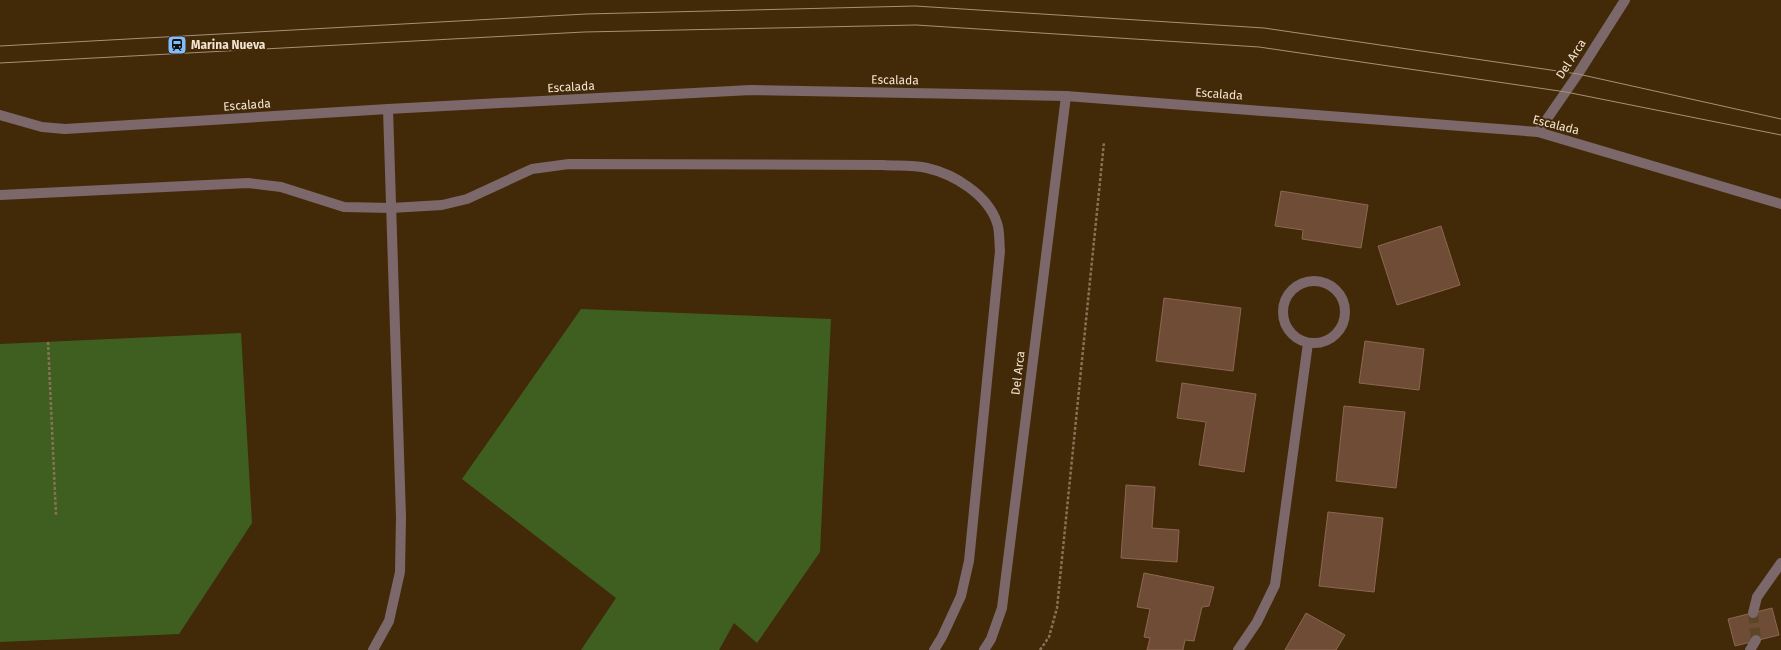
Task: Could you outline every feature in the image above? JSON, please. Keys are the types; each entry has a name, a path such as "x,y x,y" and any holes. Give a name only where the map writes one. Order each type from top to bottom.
{"street":[{"name":"Del Arca","path":"1538,132 1625,0"},
{"name":"Escalada","path":"0,115 42,127 65,129 388,109 751,90 1066,96 1538,132 1781,204"},
{"name":"Del Arca","path":"984,650 991,639 1002,608 1066,96"},
{"path":"372,650 389,621 400,572 401,517 388,109"},
{"path":"0,195 248,183 281,187 344,207 392,208 442,205 467,199 495,188 532,169 569,164 883,165 926,168 951,176 975,193 990,207 998,224 1000,251 969,561 961,596 942,637 934,650"},
{"path":"1310,282 1321,282 1330,285 1340,296 1345,309 1345,319 1341,328 1327,341 1308,343 1294,335 1285,322 1283,311 1286,300 1291,291 1300,285 1310,282"},
{"path":"1238,650 1257,622 1275,585 1308,343"},
{"path":"1753,613 1757,597 1781,563"},
{"path":"1750,650 1756,640"}],"path":[{"path":"1040,650 1049,637 1057,608 1104,142"},
{"path":"48,342 56,516"}],"shaded area":[{"path":"581,309 831,319 820,552 757,643 734,623 719,650 581,650 616,598 462,479"},
{"path":"241,333 252,523 179,634 0,642 0,344"}],"building":[{"path":"1281,191 1368,205 1361,248 1302,239 1303,230 1275,226"},
{"path":"1441,226 1460,285 1397,305 1378,246"},
{"path":"1164,298 1241,308 1233,371 1156,361"},
{"path":"1365,341 1424,349 1419,390 1359,383"},
{"path":"1182,383 1256,394 1244,472 1199,465 1206,422 1177,418"},
{"path":"1344,406 1405,412 1396,488 1336,481"},
{"path":"1126,485 1155,487 1152,528 1179,530 1177,562 1121,558"},
{"path":"1328,512 1383,518 1374,592 1319,586"},
{"path":"1144,573 1214,587 1209,606 1202,607 1194,641 1185,640 1183,650 1147,650 1150,638 1144,637 1150,609 1137,607"},
{"path":"1772,608 1779,635 1735,646 1728,619"},
{"path":"1306,613 1345,635 1336,650 1285,650"}],"tunnel":[{"path":"1753,613 1756,640"}],"tram line":[{"path":"0,46 586,14 915,6 1264,28 1578,74 1781,119"},
{"path":"0,63 584,32 916,25 1259,47 1566,92 1781,135"}],"place":[{"name":"Marina Nueva","path":"177,45"}]}
